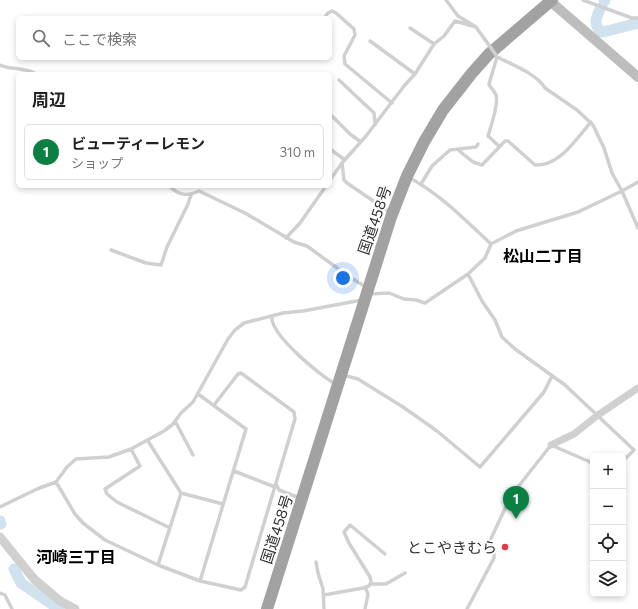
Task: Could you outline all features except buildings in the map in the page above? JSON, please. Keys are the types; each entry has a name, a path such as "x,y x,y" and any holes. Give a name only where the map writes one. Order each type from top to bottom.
{"highway":[{"name":"国道458号","path":"267,609 392,213 407,176 424,142 443,110 472,73 488,54 551,1"}],"main road":[{"path":"551,1 638,77"}],"street":[{"path":"551,445 574,434 598,415 638,388"},
{"path":"0,537 34,579 60,601 75,609"}],"lane":[{"path":"446,0 458,16 476,27 497,56 525,71 542,83 545,88 577,110 591,122 604,148 612,173 622,191 638,228"},
{"path":"583,0 632,18 638,18"},
{"path":"326,16 328,13 336,12 354,29 355,35 344,56 345,64 392,103"},
{"path":"332,177 415,74 434,44 444,36 455,21 476,27"},
{"path":"410,28 434,44"},
{"path":"370,41 415,74"},
{"path":"497,56 489,84 496,94 496,105 488,136 499,146"},
{"path":"0,66 33,72"},
{"path":"339,80 374,113 375,125"},
{"path":"332,116 350,134 361,142"},
{"path":"457,150 473,162 482,165 499,146 505,141 508,141 535,165 540,165 552,162 560,157 591,122"},
{"path":"421,184 432,166 450,150 476,147 478,144"},
{"path":"332,151 344,161 344,180 392,213"},
{"path":"407,176 421,184 454,210 491,244"},
{"path":"1,507 37,488 56,482 67,467 76,459 110,457 131,449 164,432 193,402 235,330 244,323 303,311 366,294 389,293 404,299 416,300 425,303 468,274 485,258 491,244 516,231 578,212 638,182"},
{"path":"171,188 177,193 191,195 199,191 245,213 286,238 306,246 348,276 366,294"},
{"path":"286,238 300,223 322,188"},
{"path":"112,250 146,263 161,265 167,247 191,195"},
{"path":"468,274 482,301 495,320 502,337 514,350 566,384 598,415 634,450 626,457"},
{"path":"272,317 271,321 292,349 327,379 358,379 437,430 480,467 544,392 552,376"},
{"path":"56,482 83,523 105,540 158,565 200,581 240,590 245,587 295,419 294,412 241,373 238,374 214,405"},
{"path":"198,394 246,429 200,581"},
{"path":"175,421 193,455"},
{"path":"148,441 182,493 223,504"},
{"path":"467,609 494,558 494,553 488,545 503,511 518,487 551,445 590,462"},
{"path":"131,449 140,466 105,489 106,494 117,502 170,528"},
{"path":"234,471 276,485 279,490 302,499"},
{"path":"158,565 182,493"},
{"path":"370,584 370,577 344,532 350,525 385,554"},
{"path":"316,562 323,589 324,609"},
{"path":"324,595 365,587 370,584 386,584 405,573"},
{"path":"365,587 368,594 365,609"},
{"path":"0,593 5,595 12,609"}],"waterway":[{"path":"600,9 596,18 596,24 601,32 638,23"},
{"path":"14,569 21,583 59,609"}],"place":[{"name":"ビューティーレモン","path":"516,519"},
{"name":"とこやきむら","path":"505,547"}],"district":[{"name":"松山二丁目","path":"543,255"},
{"name":"河崎三丁目","path":"76,556"}]}
